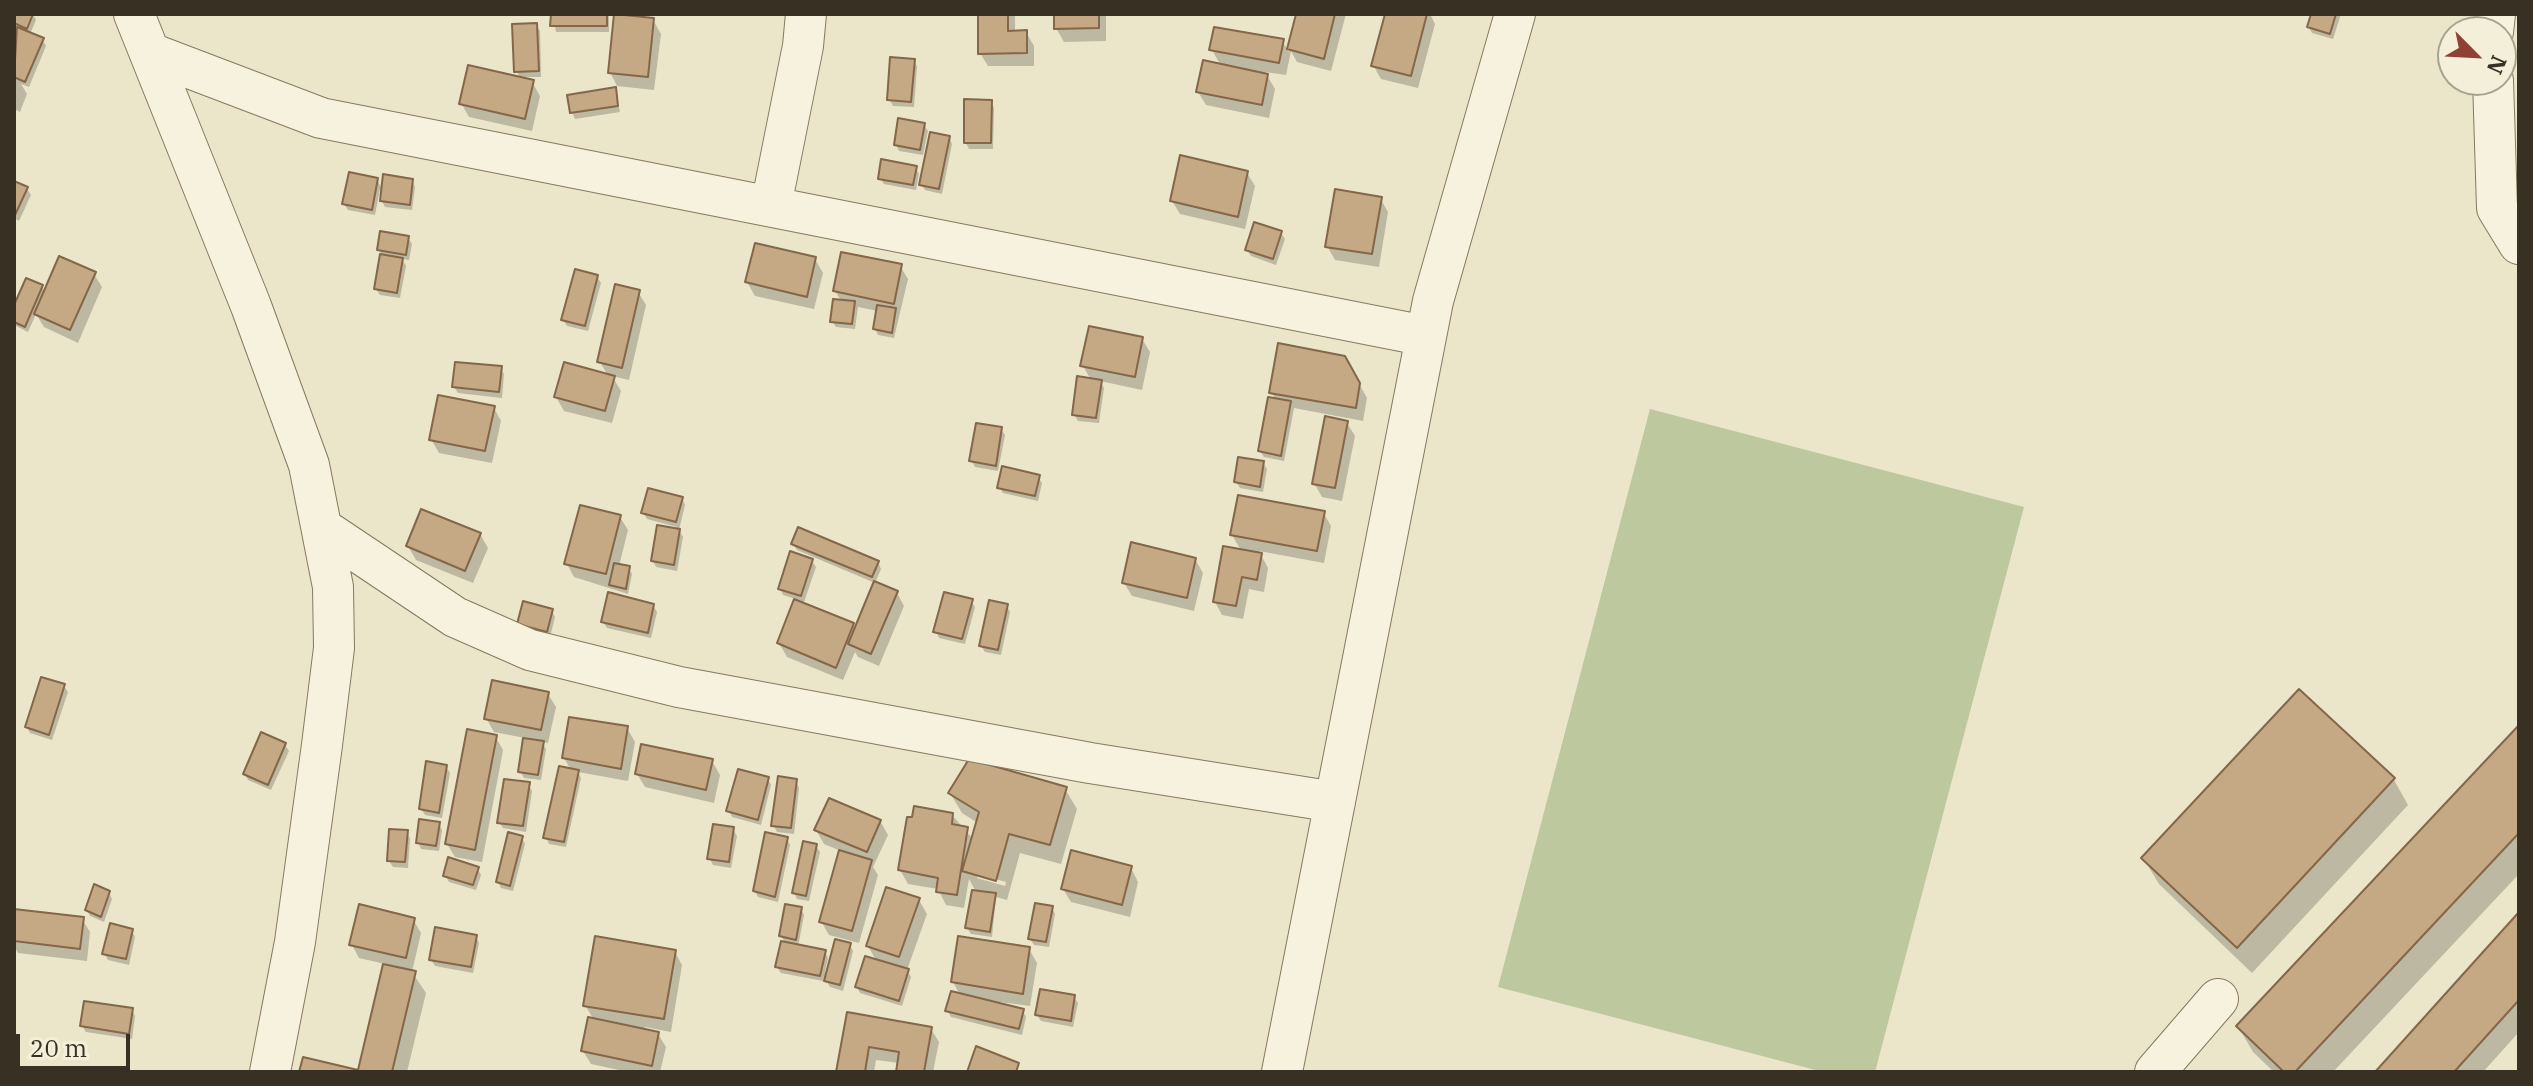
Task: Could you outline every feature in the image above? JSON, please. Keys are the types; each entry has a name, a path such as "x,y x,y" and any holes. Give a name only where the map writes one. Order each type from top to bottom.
{"street":[{"path":"134,14 251,306 309,465 333,587 334,648 295,942 270,1072"},
{"path":"771,206 803,46 806,14"},
{"path":"1282,1072 1426,336 1515,14"},
{"path":"150,53 321,118 1426,336"},
{"path":"2494,96 2497,208 2519,244"},
{"path":"322,528 455,617 530,650 679,687 1090,763 1335,802"},
{"path":"2155,1072 2218,999"}],"green space":[{"path":"1650,409 2024,507 1875,1072 1823,1072 1498,987"}],"building":[{"path":"14,14 33,14 27,29 14,23"},
{"path":"551,14 607,14 607,26 550,26"},
{"path":"614,14 654,18 648,77 608,73"},
{"path":"978,14 1008,14 1008,31 1027,30 1027,53 978,54"},
{"path":"1054,14 1099,14 1099,28 1054,29"},
{"path":"1296,14 1335,14 1324,59 1287,49"},
{"path":"1385,14 1427,14 1411,76 1371,66"},
{"path":"2311,14 2336,14 2330,34 2307,27"},
{"path":"537,23 539,71 514,72 512,24"},
{"path":"17,27 44,38 25,82 14,77"},
{"path":"1214,27 1284,39 1279,63 1209,50"},
{"path":"890,57 915,59 911,102 887,100"},
{"path":"1203,60 1268,74 1262,105 1196,92"},
{"path":"468,65 534,80 525,119 459,104"},
{"path":"616,87 618,106 570,113 567,95"},
{"path":"964,99 992,100 991,143 964,143"},
{"path":"898,118 925,123 920,150 894,145"},
{"path":"930,132 950,136 939,189 919,185"},
{"path":"1180,155 1248,171 1238,217 1170,201"},
{"path":"881,159 917,166 913,185 878,179"},
{"path":"349,172 378,178 372,210 342,204"},
{"path":"383,174 413,179 410,205 380,201"},
{"path":"14,181 28,187 15,215 14,215"},
{"path":"1335,189 1382,197 1372,254 1325,247"},
{"path":"1254,222 1282,231 1273,259 1245,250"},
{"path":"380,231 409,236 406,255 377,250"},
{"path":"755,243 816,257 807,297 745,282"},
{"path":"841,252 902,264 894,304 833,291"},
{"path":"380,254 403,258 397,293 374,289"},
{"path":"59,256 96,272 70,330 34,314"},
{"path":"575,269 598,275 585,326 561,320"},
{"path":"26,278 43,285 25,327 14,322 14,305"},
{"path":"615,284 640,290 622,368 597,362"},
{"path":"833,299 855,301 852,324 830,322"},
{"path":"877,305 896,308 892,333 873,329"},
{"path":"1089,326 1143,337 1135,377 1080,366"},
{"path":"1278,343 1345,356 1360,383 1356,408 1269,393"},
{"path":"455,362 502,366 499,392 452,387"},
{"path":"564,362 615,376 605,411 554,397"},
{"path":"1077,376 1102,380 1096,418 1072,415"},
{"path":"438,395 495,406 485,451 429,440"},
{"path":"1268,397 1291,401 1281,456 1258,451"},
{"path":"1325,416 1348,421 1335,488 1312,484"},
{"path":"976,423 1002,427 996,466 969,461"},
{"path":"1238,457 1264,461 1260,487 1234,482"},
{"path":"1002,466 1040,475 1035,496 997,488"},
{"path":"648,488 683,497 676,522 641,513"},
{"path":"1238,495 1325,511 1317,551 1230,535"},
{"path":"580,505 621,515 606,574 564,564"},
{"path":"421,509 481,533 465,571 406,546"},
{"path":"657,525 680,529 674,565 651,561"},
{"path":"798,527 879,561 872,577 791,544"},
{"path":"1131,542 1196,558 1187,598 1122,583"},
{"path":"1223,546 1262,553 1257,580 1242,577 1236,606 1213,602"},
{"path":"790,551 813,559 801,596 778,589"},
{"path":"614,563 630,566 626,589 609,585"},
{"path":"874,581 898,591 871,654 848,644"},
{"path":"608,592 654,604 648,633 601,622"},
{"path":"944,592 973,599 962,639 933,632"},
{"path":"794,599 854,623 836,668 777,643"},
{"path":"989,600 1008,604 998,650 979,646"},
{"path":"523,601 553,609 547,632 517,624"},
{"path":"41,677 65,684 49,735 25,727"},
{"path":"492,680 549,692 541,730 484,719"},
{"path":"2299,689 2395,778 2237,948 2141,858"},
{"path":"569,717 628,726 621,769 562,758"},
{"path":"2519,725 2519,833 2295,1072 2284,1072 2236,1026"},
{"path":"467,729 497,735 475,850 445,844"},
{"path":"261,732 286,743 268,785 243,774"},
{"path":"523,738 544,741 538,775 518,772"},
{"path":"641,744 713,759 706,790 635,774"},
{"path":"969,759 1067,787 1050,845 1009,834 996,881 962,871 979,812 948,793"},
{"path":"426,761 447,765 439,813 419,809"},
{"path":"559,766 579,770 564,842 543,838"},
{"path":"738,769 769,777 758,820 726,811"},
{"path":"778,776 797,779 791,828 771,826"},
{"path":"504,779 530,782 523,826 497,823"},
{"path":"829,798 881,820 867,852 814,830"},
{"path":"914,806 953,813 952,824 968,827 957,895 936,892 938,878 898,870 907,817 912,817"},
{"path":"419,819 440,822 436,846 416,843"},
{"path":"713,824 734,827 729,862 707,859"},
{"path":"389,829 408,830 405,862 387,861"},
{"path":"508,832 523,836 510,886 496,882"},
{"path":"765,832 788,837 775,897 753,891"},
{"path":"803,841 817,844 806,896 792,893"},
{"path":"839,850 872,860 852,931 819,922"},
{"path":"1071,850 1132,866 1122,905 1061,889"},
{"path":"448,857 479,867 473,885 443,876"},
{"path":"94,884 110,891 101,917 85,910"},
{"path":"886,887 920,898 899,957 866,946"},
{"path":"972,890 996,893 990,932 965,928"},
{"path":"1035,903 1053,906 1046,942 1028,939"},
{"path":"359,904 415,918 406,958 349,945"},
{"path":"785,904 802,907 796,940 779,936"},
{"path":"14,909 84,917 80,949 14,941"},
{"path":"2519,912 2519,1000 2454,1072 2375,1072"},
{"path":"110,923 133,929 126,959 102,954"},
{"path":"435,927 477,935 471,967 429,960"},
{"path":"595,936 676,950 664,1019 583,1006"},
{"path":"958,936 1030,947 1023,994 951,982"},
{"path":"835,939 851,943 840,985 824,981"},
{"path":"781,941 826,950 820,976 775,967"},
{"path":"865,956 909,969 899,1001 855,987"},
{"path":"383,964 416,971 392,1072 299,1072 303,1057 358,1070"},
{"path":"1040,989 1075,995 1071,1021 1035,1015"},
{"path":"951,991 1024,1009 1019,1029 945,1011"},
{"path":"84,1001 133,1008 129,1034 80,1026"},
{"path":"847,1012 932,1027 924,1072 896,1072 899,1052 869,1047 865,1072 836,1072"},
{"path":"588,1017 659,1032 652,1066 581,1051"},
{"path":"976,1046 1019,1063 1016,1072 967,1072"}]}
